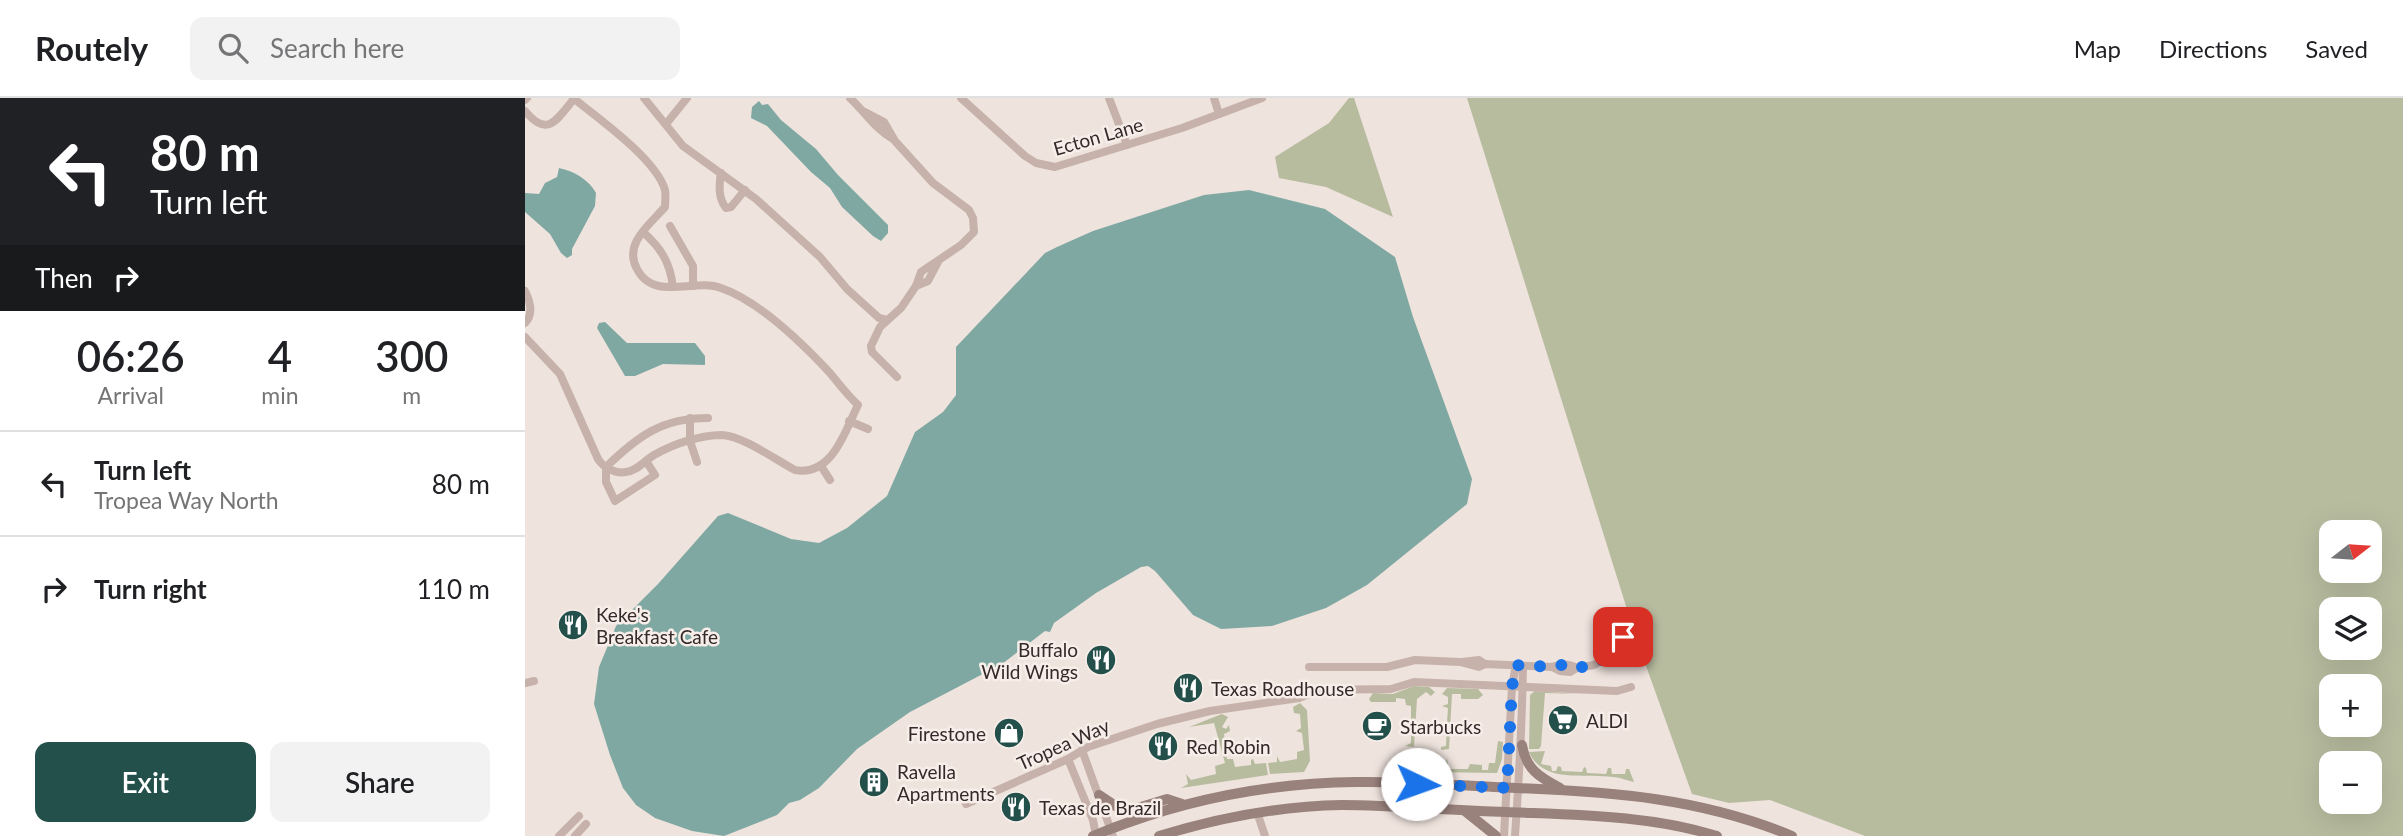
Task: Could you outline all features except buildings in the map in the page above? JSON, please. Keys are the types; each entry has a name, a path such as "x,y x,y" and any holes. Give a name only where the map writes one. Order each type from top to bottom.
{"main road":[{"path":"1522,745 1524,759 1531,770 1566,790"},
{"path":"1095,836 1182,804 1280,786 1356,782 1566,790 1671,800 1717,810 1767,831 1789,835"},
{"path":"1099,795 1120,809 1131,810 1167,799 1182,804"},
{"path":"1159,836 1257,812 1341,805 1606,816 1671,825 1713,835"},
{"path":"1463,809 1496,836"}],"street":[{"path":"644,98 683,146 745,190 820,257 879,318 887,320"},
{"path":"666,124 687,98"},
{"path":"850,98 873,124 895,141 933,183 969,209 973,218 974,232 961,245 921,272 916,286 901,308 880,327 871,346 872,352 897,377"},
{"name":"Ecton Lane","path":"961,98 1025,156 1036,163 1055,167 1262,98"},
{"path":"1109,98 1127,145"},
{"path":"1214,98 1219,114"},
{"path":"525,111 529,122 541,126 555,121 574,99 617,133 643,158 665,191 665,206 634,245 632,254 638,271 651,284 723,288 781,325 858,405 832,456 821,466 805,472 795,470 737,439 723,435 690,441 653,456 636,469 614,471 598,459 560,374 525,337"},
{"path":"721,173 719,185 722,204 726,208 731,207 745,190"},
{"path":"670,226 693,266 692,286"},
{"path":"643,232 663,253 671,272 673,287"},
{"path":"525,291 531,318 525,323"},
{"path":"690,418 690,441 697,462"},
{"path":"646,461 655,475 615,501 606,482 606,467 626,448 646,433 671,423 690,418 708,418"},
{"path":"849,421 868,429"},
{"path":"821,466 830,480"},
{"path":"1309,667 1387,667 1414,660 1460,662 1471,659 1485,664 1552,667 1567,664 1577,668 1599,663 1608,646 1623,637"},
{"path":"1515,836 1511,812 1512,687 1520,665"},
{"path":"1512,788 1522,745 1524,687 1520,665"},
{"name":"Tropea Way","path":"966,804 1109,739 1179,718 1299,698 1319,690 1396,689 1414,682 1617,691 1631,687"},
{"path":"1081,750 1111,832"},
{"path":"1068,759 1093,820 1095,836"},
{"path":"1257,812 1265,836"},
{"path":"1504,836 1511,812"},
{"path":"559,836 579,816"},
{"path":"575,836 586,824"}],"green space":[{"path":"1349,98 1354,98 1393,217 1326,187 1279,178 1275,157 1329,123"},
{"path":"1467,98 2403,98 2403,836 1865,836 1770,800 1729,803 1692,794 1636,638"},
{"path":"1414,686 1429,687 1435,692 1431,696 1426,692 1417,699 1414,747 1405,746 1411,743 1411,706 1406,705 1405,699 1396,698 1396,702 1371,702 1369,699 1373,693 1393,694"},
{"path":"1447,688 1478,689 1483,695 1478,699 1461,699 1461,694 1452,694 1449,749 1441,750 1441,747 1446,746 1447,726 1441,725 1447,722 1448,708 1442,706 1448,704 1448,697 1442,694"},
{"path":"1535,691 1577,694 1545,693 1541,746 1539,749 1529,749 1530,695"},
{"path":"1300,703 1307,710 1310,761 1304,772 1270,774 1268,763 1277,762 1277,756 1280,762 1297,759 1297,752 1304,750 1302,733 1296,731 1301,728 1300,714 1294,713 1293,707"},
{"path":"1222,714 1228,717 1222,727 1226,729 1229,725 1230,731 1224,734 1227,759 1233,759 1235,767 1251,765 1253,759 1255,764 1266,763 1268,775 1181,788 1188,784 1186,774 1191,780 1216,774 1215,766 1225,763 1214,723 1189,727"},
{"path":"1498,741 1503,742 1502,759 1497,773 1429,772 1429,763 1445,764 1447,758 1449,769 1468,769 1470,764 1482,765 1482,770 1488,770 1489,763 1495,763"},
{"path":"1545,751 1541,764 1551,766 1552,771 1556,771 1558,766 1562,771 1582,772 1584,767 1587,773 1606,774 1608,768 1611,768 1612,774 1625,774 1626,769 1629,769 1634,782 1616,777 1554,773 1535,762 1529,752"}],"water":[{"path":"759,101 762,105 768,104 781,120 816,149 888,225 888,233 881,241 842,207 830,188 767,126 751,118 752,107"},
{"path":"559,168 581,177 596,193 595,206 572,249 572,255 567,258 550,234 525,212 525,193 539,194 545,183 557,177"},
{"path":"1249,190 1325,209 1395,257 1413,317 1472,479 1467,504 1367,585 1326,608 1272,626 1221,629 1193,615 1155,571 1148,566 1141,567 1096,593 1054,623 1050,632 1045,631 1002,664 910,712 857,749 819,788 800,800 789,803 777,815 724,836 692,831 655,818 636,805 623,788 594,704 599,667 616,626 658,584 718,516 728,513 791,539 819,543 847,528 887,496 915,432 943,412 956,395 956,347 1045,253 1093,231 1204,195"},
{"path":"605,322 627,343 695,343 705,356 705,365 663,364 635,376 625,376 597,328 599,323"}],"place":[{"name":"Keke's Breakfast Cafe","path":"573,625"},
{"name":"Buffalo Wild Wings","path":"1101,660"},
{"name":"Texas Roadhouse","path":"1188,688"},
{"name":"ALDI","path":"1563,720"},
{"name":"Starbucks","path":"1377,726"},
{"name":"Firestone","path":"1009,733"},
{"name":"Red Robin","path":"1163,746"},
{"name":"Ravella Apartments","path":"874,782"},
{"name":"Texas de Brazil","path":"1016,807"}],"route":[{"path":"1417,784 1507,788 1512,687 1516,665 1552,667 1571,664 1577,668 1594,665 1602,660 1608,646 1623,637"}]}
